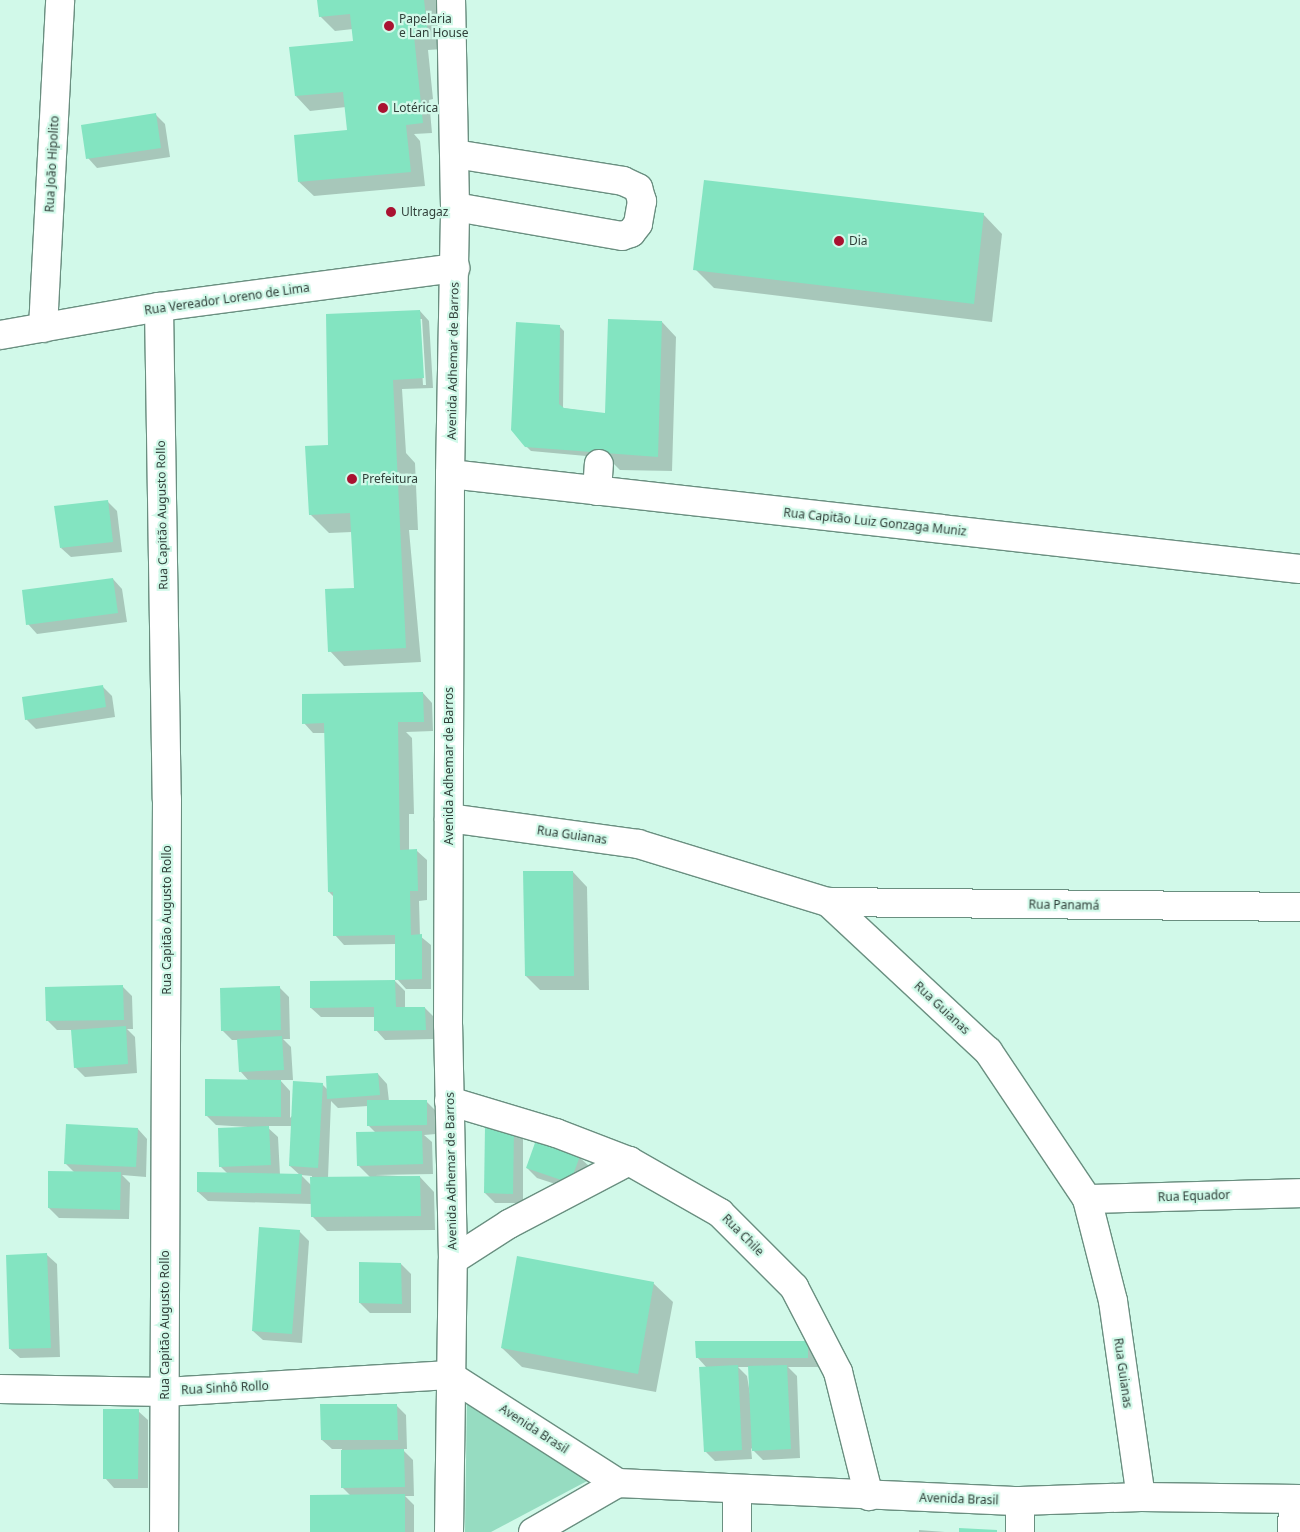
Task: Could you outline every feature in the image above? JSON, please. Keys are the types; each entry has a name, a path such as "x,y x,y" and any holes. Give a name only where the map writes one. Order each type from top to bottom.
{"street":[{"name":"Rua João Hipolito","path":"43,328 60,0"},
{"name":"Avenida Adhemar de Barros","path":"449,1532 449,1375 453,1260 449,1101 450,474 456,207 451,0"},
{"path":"455,154 623,181 638,188 642,200 638,224 631,233 622,236 456,207"},
{"name":"Rua Vereador Loreno de Lima","path":"0,335 159,307 455,268"},
{"name":"Rua Capitão Augusto Rollo","path":"159,307 167,799 164,1532"},
{"name":"Rua Capitão Luiz Gonzaga Muniz","path":"450,474 598,477 1300,569"},
{"name":"Rua Guianas","path":"449,818 638,844 828,902 988,1050 1087,1199 1113,1301 1141,1497"},
{"name":"Rua Panamá","path":"828,902 1300,907"},
{"name":"Rua Chile","path":"449,1101 556,1133 630,1161 720,1213 794,1287 838,1372 869,1496"},
{"path":"453,1260 509,1224 630,1161"},
{"name":"Rua Equador","path":"1087,1199 1300,1193"},
{"name":"Rua Sinhô Rollo","path":"0,1389 165,1392 449,1375"},
{"name":"Avenida Brasil","path":"449,1375 618,1483 869,1496 1020,1501 1141,1497 1296,1499"},
{"path":"533,1532 618,1483"},
{"path":"737,1490 737,1532"},
{"path":"1292,1532 1296,1499"},
{"path":"1020,1501 1020,1532"}],"green space":[{"path":"467,1394 589,1480 491,1532 465,1532"}],"building":[{"path":"317,0 424,0 428,34 414,36 423,123 406,125 411,172 298,182 294,135 347,130 343,92 295,96 289,47 353,41 350,14 319,17"},
{"path":"156,113 161,148 86,159 81,125"},
{"name":"Dia","path":"704,180 984,213 974,304 693,270"},
{"path":"420,310 424,378 393,380 406,648 328,652 325,589 354,588 350,513 309,515 305,446 328,445 326,314"},
{"path":"608,319 662,321 658,457 525,447 511,430 516,322 560,325 559,404 564,408 605,413"},
{"path":"108,500 113,542 60,548 54,506"},
{"path":"113,578 118,613 26,625 22,590"},
{"path":"103,685 106,707 25,720 22,697"},
{"path":"423,692 424,722 398,722 400,850 417,849 418,891 410,891 411,935 422,934 422,979 395,980 395,935 333,936 333,892 328,892 324,723 302,724 302,694"},
{"path":"523,871 573,871 574,976 525,976"},
{"path":"395,980 396,1007 425,1007 426,1030 374,1031 374,1007 310,1008 310,981"},
{"path":"123,985 124,1020 46,1021 45,987"},
{"path":"280,986 281,1030 221,1031 220,988"},
{"path":"126,1026 128,1064 74,1068 71,1030"},
{"path":"282,1036 284,1070 239,1072 237,1039"},
{"path":"378,1073 380,1095 327,1099 326,1076"},
{"path":"205,1079 281,1080 281,1117 205,1116"},
{"path":"293,1081 323,1083 318,1168 289,1166"},
{"path":"367,1100 427,1100 427,1125 367,1126"},
{"path":"66,1124 138,1128 136,1167 64,1164"},
{"path":"269,1126 271,1165 219,1167 218,1128"},
{"path":"485,1127 514,1127 513,1194 484,1193"},
{"path":"422,1131 423,1164 357,1166 356,1132"},
{"path":"536,1140 580,1156 570,1183 526,1168"},
{"path":"48,1171 121,1172 120,1210 48,1208"},
{"path":"197,1172 302,1174 301,1194 197,1192"},
{"path":"420,1176 421,1216 311,1217 310,1177"},
{"path":"259,1227 300,1230 292,1334 252,1331"},
{"path":"47,1253 51,1348 9,1349 6,1255"},
{"path":"517,1256 654,1282 638,1374 501,1348"},
{"path":"359,1262 401,1263 402,1304 359,1303"},
{"path":"695,1341 808,1341 808,1358 696,1358"},
{"path":"738,1365 742,1450 704,1452 699,1367"},
{"path":"787,1365 791,1449 752,1451 748,1366"},
{"path":"320,1404 397,1404 398,1440 321,1440"},
{"path":"103,1409 139,1409 138,1479 103,1479"},
{"path":"404,1449 405,1487 341,1488 341,1450"},
{"path":"405,1494 405,1532 310,1532 310,1495"},
{"path":"959,1528 997,1530 997,1532 959,1532"}],"place":[{"name":"Papelaria e Lan House","path":"389,26"},
{"name":"Lotérica","path":"383,108"},
{"name":"Ultragaz","path":"391,212"},
{"name":"Dia","path":"839,241"},
{"name":"Prefeitura","path":"352,479"}]}
